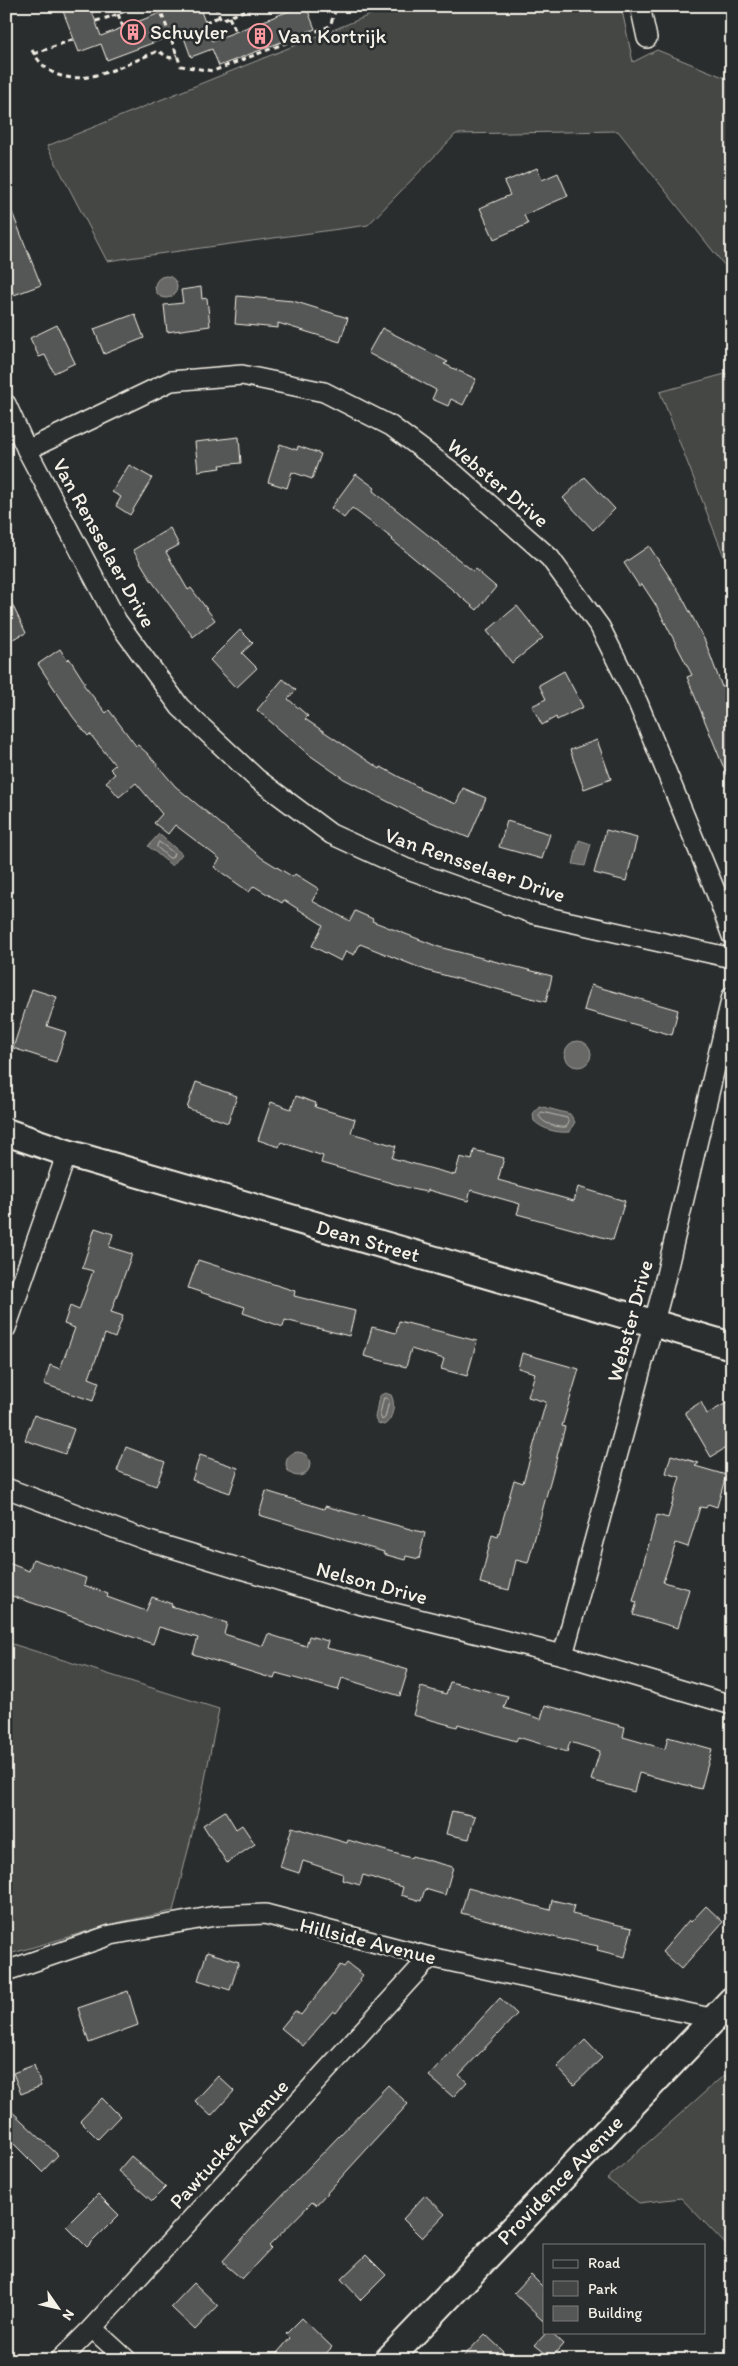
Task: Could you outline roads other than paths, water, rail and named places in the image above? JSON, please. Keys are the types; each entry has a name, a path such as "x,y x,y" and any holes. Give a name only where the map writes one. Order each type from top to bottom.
{"street":[{"path":"640,6 647,38"},
{"name":"Webster Drive","path":"27,450 171,381 242,375 324,392 391,426 454,473 550,558 600,627 638,703 732,936"},
{"name":"Van Rensselaer Drive","path":"6,404 27,450 117,621 180,707 256,778 331,834 405,868 534,914 732,958"},
{"name":"Webster Drive","path":"564,1655 653,1324 732,996"},
{"name":"Dean Street","path":"6,1132 67,1153 732,1346"},
{"path":"6,1328 67,1153"},
{"name":"Nelson Drive","path":"6,1488 146,1540 350,1602 564,1655 732,1705"},
{"name":"Hillside Avenue","path":"6,1971 111,1935 215,1916 265,1914 430,1957 726,2015"},
{"name":"Pawtucket Avenue","path":"60,2360 92,2328 430,1957"},
{"name":"Providence Avenue","path":"388,2360 726,2015"},
{"path":"92,2328 127,2360"}],"water":[{"path":"162,276 170,276 177,283 177,291 170,298 162,298 155,291 155,283"},
{"path":"159,834 182,854 172,866 148,846"},
{"path":"579,840 591,844 585,866 573,864"},
{"path":"578,1041 587,1045 591,1054 587,1063 578,1067 569,1063 565,1054 569,1045"},
{"path":"539,1106 570,1114 575,1122 569,1132 551,1130 542,1127 534,1121 533,1114"},
{"path":"385,1393 393,1398 393,1407 390,1419 384,1425 378,1423 375,1418 379,1396"},
{"path":"298,1452 303,1453 309,1459 309,1469 303,1475 298,1476 293,1475 287,1469 286,1464 287,1459 293,1453"}],"place":[{"name":"Schuyler","path":"133,32"},
{"name":"Van Kortrijk","path":"260,36"}]}
